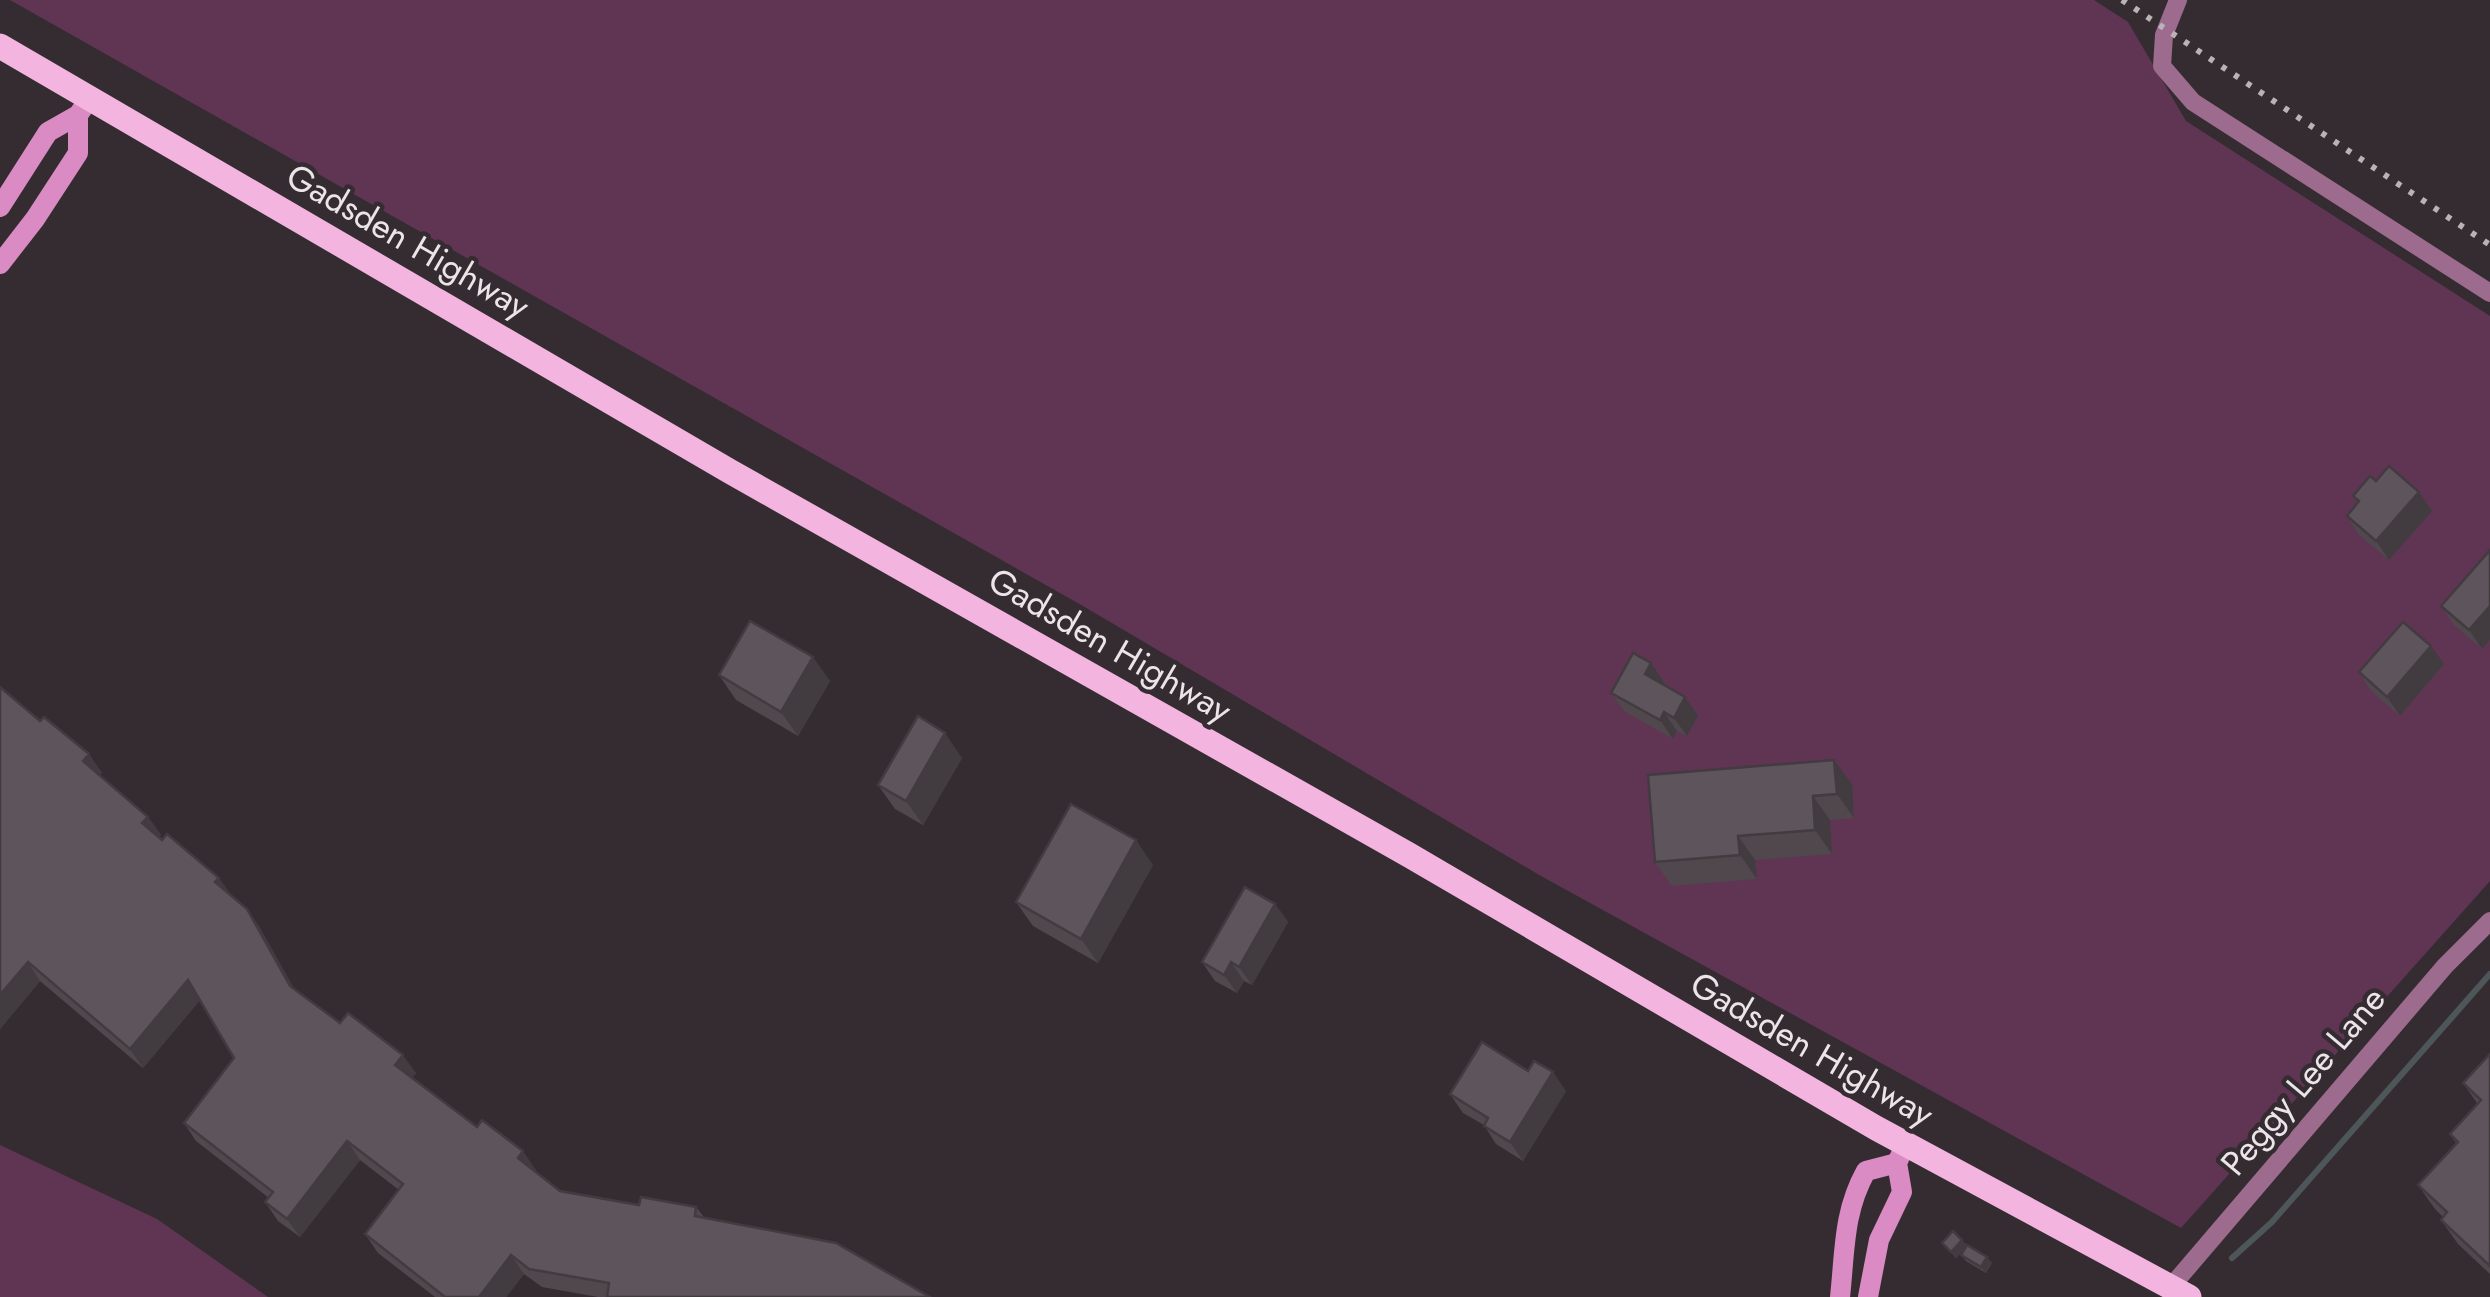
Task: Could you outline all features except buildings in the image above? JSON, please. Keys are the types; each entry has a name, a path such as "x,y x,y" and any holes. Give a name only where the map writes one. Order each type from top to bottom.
{"main road":[{"name":"Gadsden Highway","path":"0,46 84,106 1392,846 1902,1154 2179,1292"}],"street":[{"path":"2178,0 2166,29 2162,66 2193,102 2490,293"},
{"path":"0,208 48,132 84,106"},
{"path":"0,264 78,154 84,106"},
{"name":"Peggy Lee Lane","path":"2179,1292 2444,966 2490,921"},
{"path":"1840,1297 1850,1203 1866,1172 1902,1154 1902,1192 1880,1240 1868,1297"}],"shaded area":[{"path":"10,0 2094,0 2128,22 2186,121 2490,316 2490,881 2181,1228 1541,876 1083,606"},
{"path":"0,1145 157,1219 268,1297 0,1297"}],"waterway":[{"path":"2232,1258 2272,1222 2490,974"}],"railway":[{"path":"2122,0 2490,245"}]}
